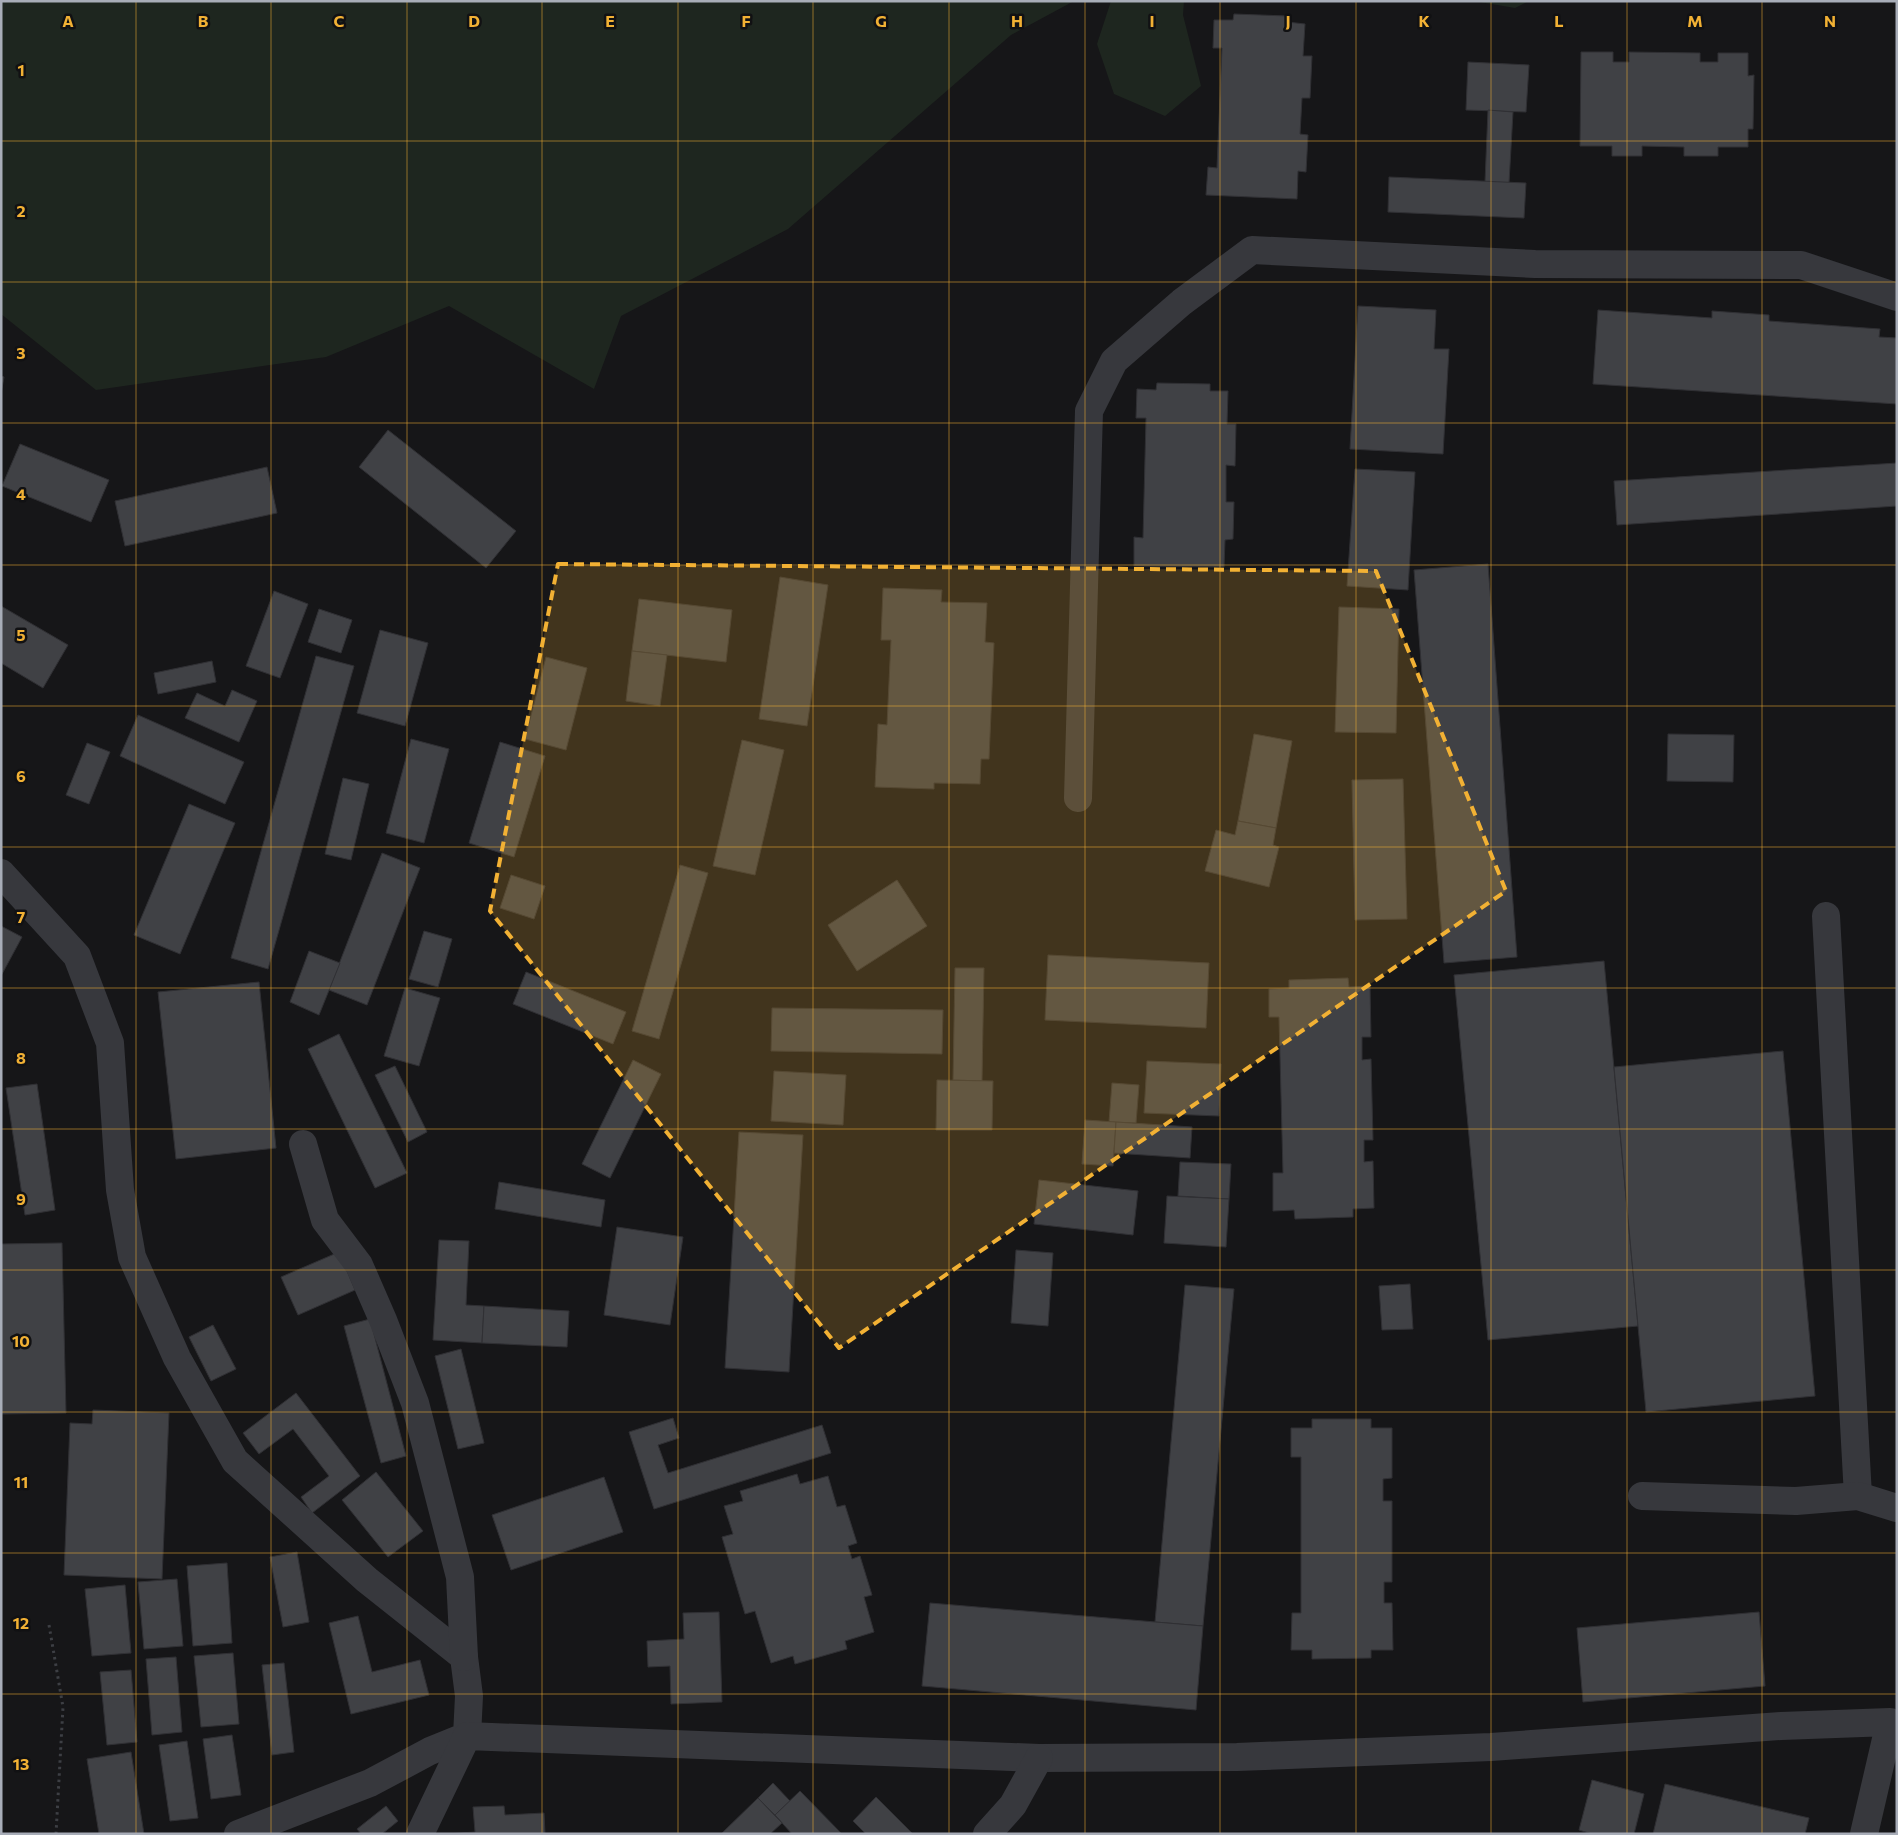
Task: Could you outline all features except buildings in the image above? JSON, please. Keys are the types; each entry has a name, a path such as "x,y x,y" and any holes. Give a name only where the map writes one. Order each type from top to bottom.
{"street":[{"path":"1078,798 1089,411 1114,361 1182,302 1252,250 1535,264 1802,265 1897,297"},
{"path":"1,873 77,956 110,1043 120,1190 132,1256 177,1358 235,1461 367,1580 464,1657"},
{"path":"1826,916 1858,1496"},
{"path":"302,1144 325,1220 359,1266 383,1320 415,1403 460,1577 464,1657 469,1696 467,1736 420,1834"},
{"path":"1642,1496 1796,1501 1858,1496 1897,1508"},
{"path":"238,1834 370,1783 430,1752 467,1736 1039,1758 1237,1757 1491,1747 1894,1717 1864,1834"},
{"path":"987,1834 1013,1805 1039,1758"}],"path":[{"path":"49,1625 63,1707 56,1834"}],"highlighted area":[{"path":"558,564 1376,571 1506,891 839,1348 490,911"}],"shaded area":[{"path":"1,1 1074,1 1011,35 788,229 621,316 594,389 449,306 326,357 96,390 1,314"},
{"path":"1111,1 1184,1 1183,15 1201,86 1165,116 1114,94 1097,44"},
{"path":"1474,1 1529,1 1515,8"}]}
